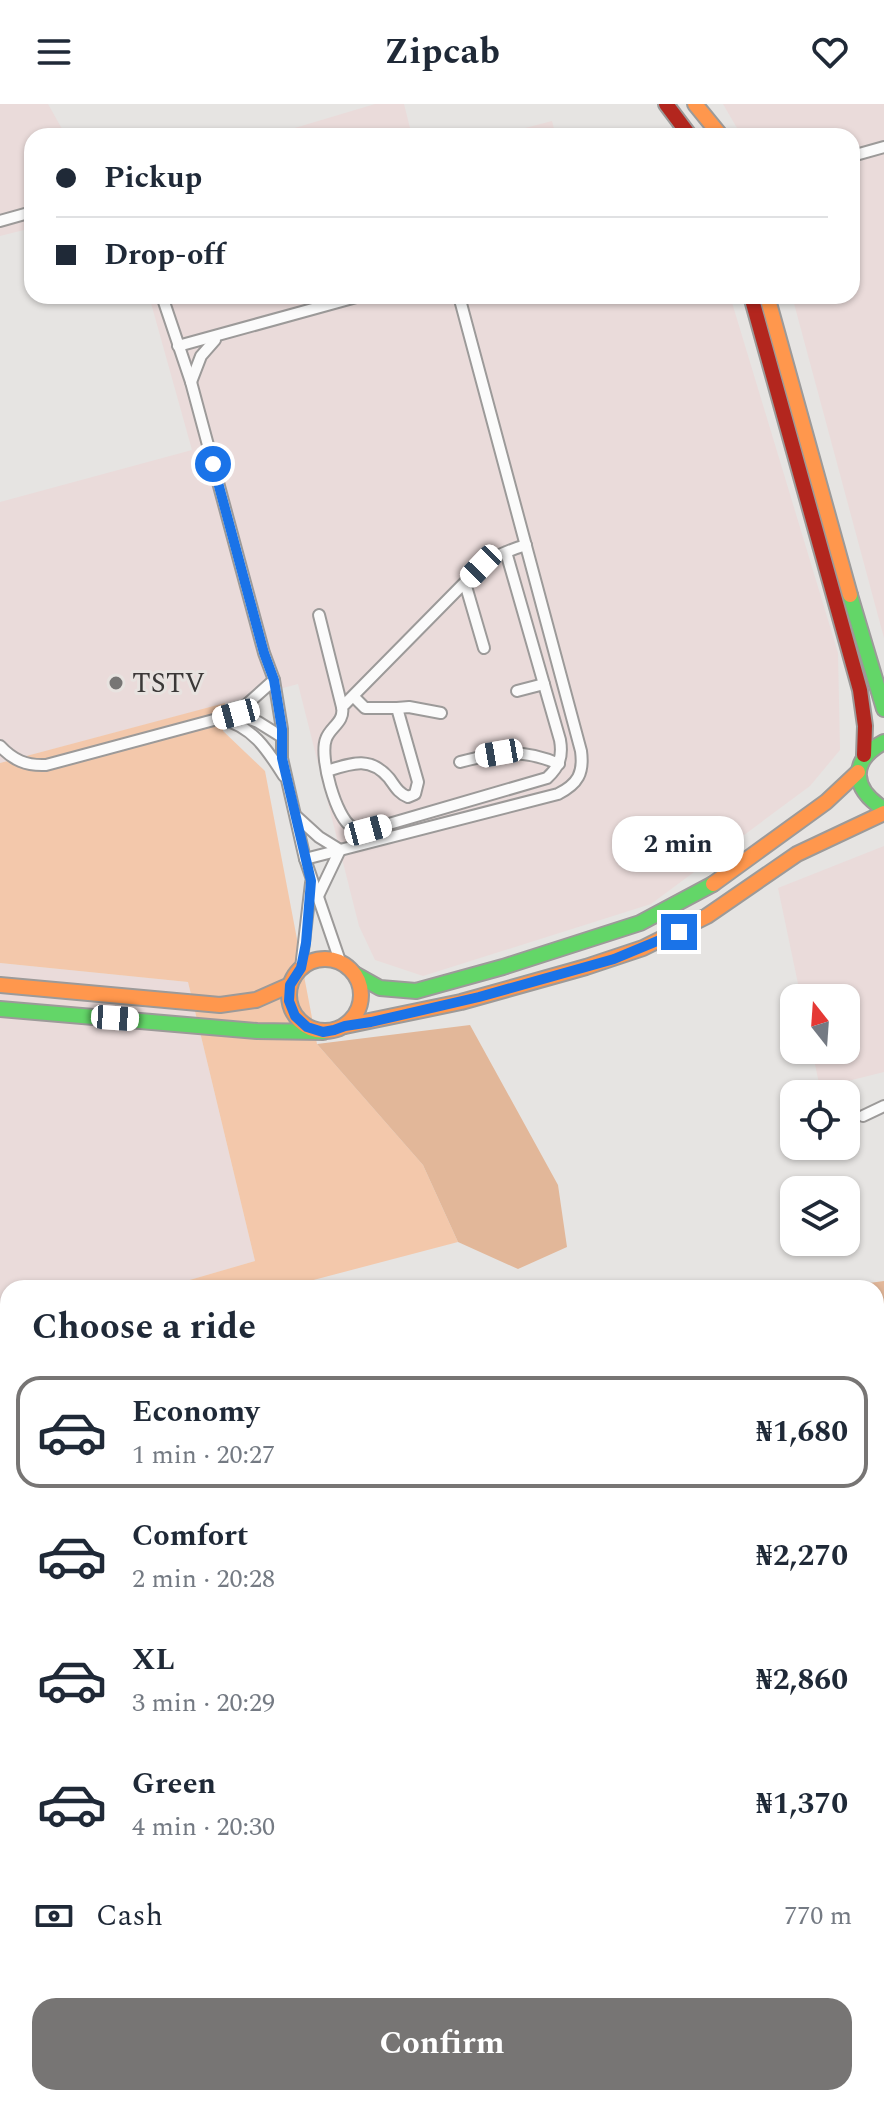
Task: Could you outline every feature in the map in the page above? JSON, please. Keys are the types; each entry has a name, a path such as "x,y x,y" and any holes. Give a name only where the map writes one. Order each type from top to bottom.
{"street":[{"path":"695,104 714,128"},
{"path":"670,109 684,128"},
{"path":"860,154 884,147"},
{"path":"0,221 24,214"},
{"path":"165,304 191,382 274,680 282,758 305,859 340,961"},
{"path":"178,346 332,304"},
{"path":"305,859 558,794 571,788 580,777 583,764 581,751 461,304"},
{"path":"301,968 327,958 340,961 380,988 416,991 518,963 640,923 722,879 826,802 858,772 864,755 865,726 860,690 753,304"},
{"path":"769,304 878,670 884,709"},
{"path":"191,382 201,356 219,336"},
{"path":"342,707 481,566 526,545"},
{"path":"319,615 343,713 338,724 326,736 323,756 340,815 349,825 368,830 547,778 559,764 562,751 506,552"},
{"path":"465,583 484,648"},
{"path":"0,746 22,763 46,765 236,714 274,680"},
{"path":"517,691 544,684"},
{"path":"354,697 371,710 409,707 441,713"},
{"path":"327,771 355,762 370,763 401,794 408,797 415,794 418,782 397,708"},
{"path":"236,714 258,722 282,737"},
{"path":"219,719 233,722 260,741 287,781"},
{"path":"864,755 870,748 884,742"},
{"path":"460,762 514,752 540,756 559,764"},
{"path":"858,772 861,792 870,803 884,811"},
{"path":"0,1009 257,1031 323,1032 371,1022 479,997 614,959 648,946 708,916 787,860 884,811"},
{"path":"296,816 319,837 340,850"},
{"path":"318,896 340,850"},
{"path":"0,985 230,1005 264,999 290,985 301,968 311,881"},
{"path":"345,1026 354,1018 362,996 361,984 355,974"},
{"path":"290,985 289,1001 295,1016 307,1027 323,1032"},
{"path":"863,1116 884,1106"}],"shaded area":[{"path":"0,104 48,104 62,128 24,128 24,230 0,236"},
{"path":"375,104 404,104 410,128 295,128"},
{"path":"723,104 884,104 884,638 794,304 860,304 860,128 737,128"},
{"path":"552,121 554,128 525,128"},
{"path":"151,304 732,304 838,653 840,750 810,786 651,904 423,976 375,960 359,926 298,684 0,763 0,502 192,450"},
{"path":"225,703 223,731 265,771 317,1044 423,1165 458,1242 313,1280 190,1280 255,1261 188,982 0,963 0,763"},
{"path":"884,846 884,1072 852,1080 818,1080 815,1064 860,1064 860,984 798,984 778,888"},
{"path":"0,963 188,982 255,1261 190,1280 0,1280"},
{"path":"470,1025 558,1185 567,1247 518,1269 458,1242 423,1165 317,1044"}],"traffic: fast":[{"path":"850,595 884,709"},
{"path":"884,742 865,758 859,775 866,793 884,809"},
{"path":"355,974 380,988 416,991 640,923 713,884"},
{"path":"0,1009 257,1031 323,1032"}],"traffic: slow":[{"path":"695,104 714,128"},
{"path":"769,304 850,595"},
{"path":"713,884 826,802 858,772"},
{"path":"345,1026 461,1002 643,948 707,916 797,854 884,813"},
{"path":"325,959 351,969 361,995 351,1021 325,1031 299,1021 289,995 299,969 325,959"},
{"path":"0,985 220,1005 256,1000 290,985"}],"traffic: jam":[{"path":"666,104 684,128"},
{"path":"753,304 860,690 865,726 864,755"}],"place":[{"name":"TSTV","path":"116,683"}],"route":[{"path":"213,464 274,680 282,729 282,758 311,881 301,968 290,985 289,1001 295,1016 307,1027 323,1032 371,1022 479,997 614,959 679,932"}]}
